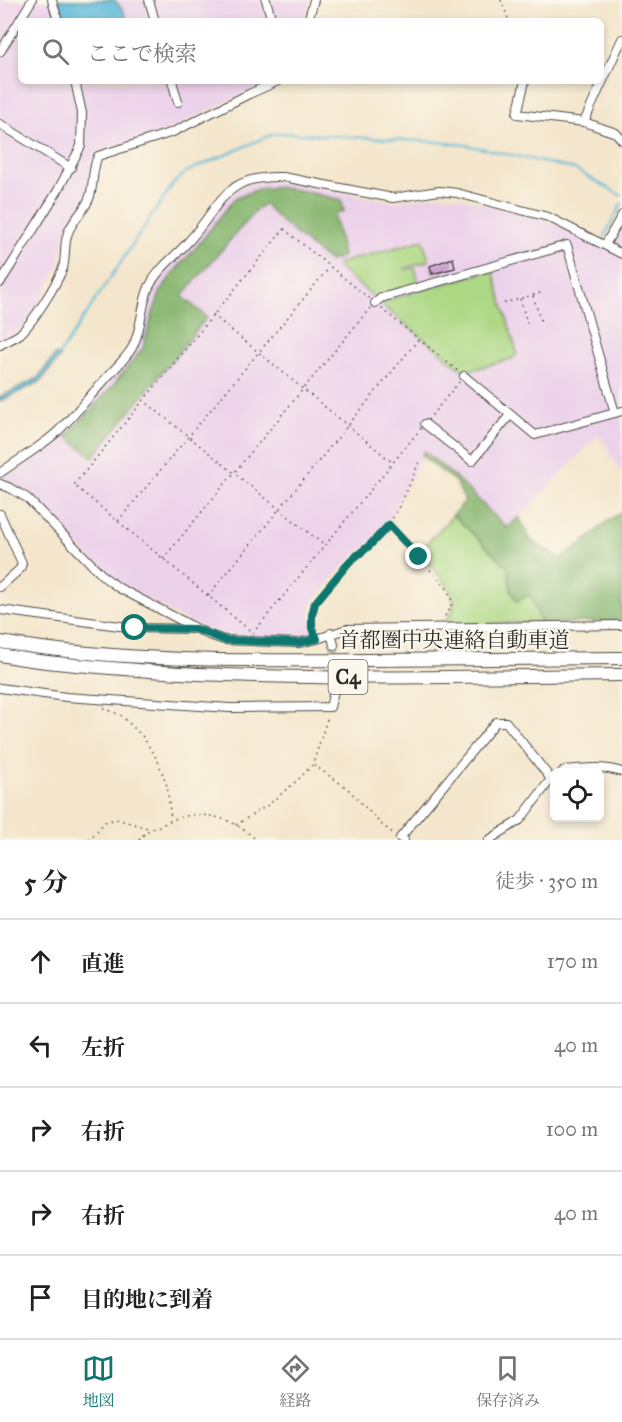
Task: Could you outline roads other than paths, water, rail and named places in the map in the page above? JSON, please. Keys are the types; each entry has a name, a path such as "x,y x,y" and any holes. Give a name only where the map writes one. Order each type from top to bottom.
{"highway":[{"name":"首都圏中央連絡自動車道","path":"0,642 123,657 241,661 622,658"},
{"name":"首都圏中央連絡自動車道","path":"0,655 74,665 196,674 278,677 622,675"}],"street":[{"path":"21,18 32,0"},
{"path":"52,0 57,18"},
{"path":"149,0 154,18"},
{"path":"266,0 271,18"},
{"path":"309,18 314,0"},
{"path":"0,52 18,23"},
{"path":"604,78 622,39"},
{"path":"0,283 57,192 81,147 82,113 76,84"},
{"path":"173,84 178,102"},
{"path":"0,345 20,334 55,284 63,268 67,235 90,200 94,183 95,161 98,156 173,132 271,84"},
{"path":"524,84 517,114 584,122 616,133 622,140"},
{"path":"584,122 601,84"},
{"path":"0,124 71,168"},
{"path":"0,473 56,433 116,367 132,348 149,287 155,277 195,234 223,196 230,189 246,182 264,177 283,177 393,198 439,191 457,193 548,217 622,254"},
{"path":"605,245 621,218"},
{"path":"375,303 381,298 567,245 619,412 535,435 464,376"},
{"path":"425,424 472,461 510,415"},
{"path":"0,484 27,498 104,577 119,588 196,629 224,640 298,643 347,629 622,625"},
{"path":"0,514 22,563 20,569 0,586"},
{"path":"0,610 135,628 196,629"},
{"path":"331,633 334,645"},
{"path":"0,688 66,697 219,707 330,707 334,691"},
{"path":"402,839 496,722 506,722 550,774"},
{"path":"585,768 609,768 622,772"},
{"path":"489,840 520,820 550,782"}],"water":[{"path":"58,0 115,0 126,18 64,18"},
{"path":"56,354 60,357 40,382 0,401 0,397 38,378"}],"waterway":[{"path":"57,358 173,184 186,172 271,135 284,133 466,145 574,169 622,196"},
{"path":"604,237 622,203"}],"tunnel":[{"path":"334,645 334,691"}]}
